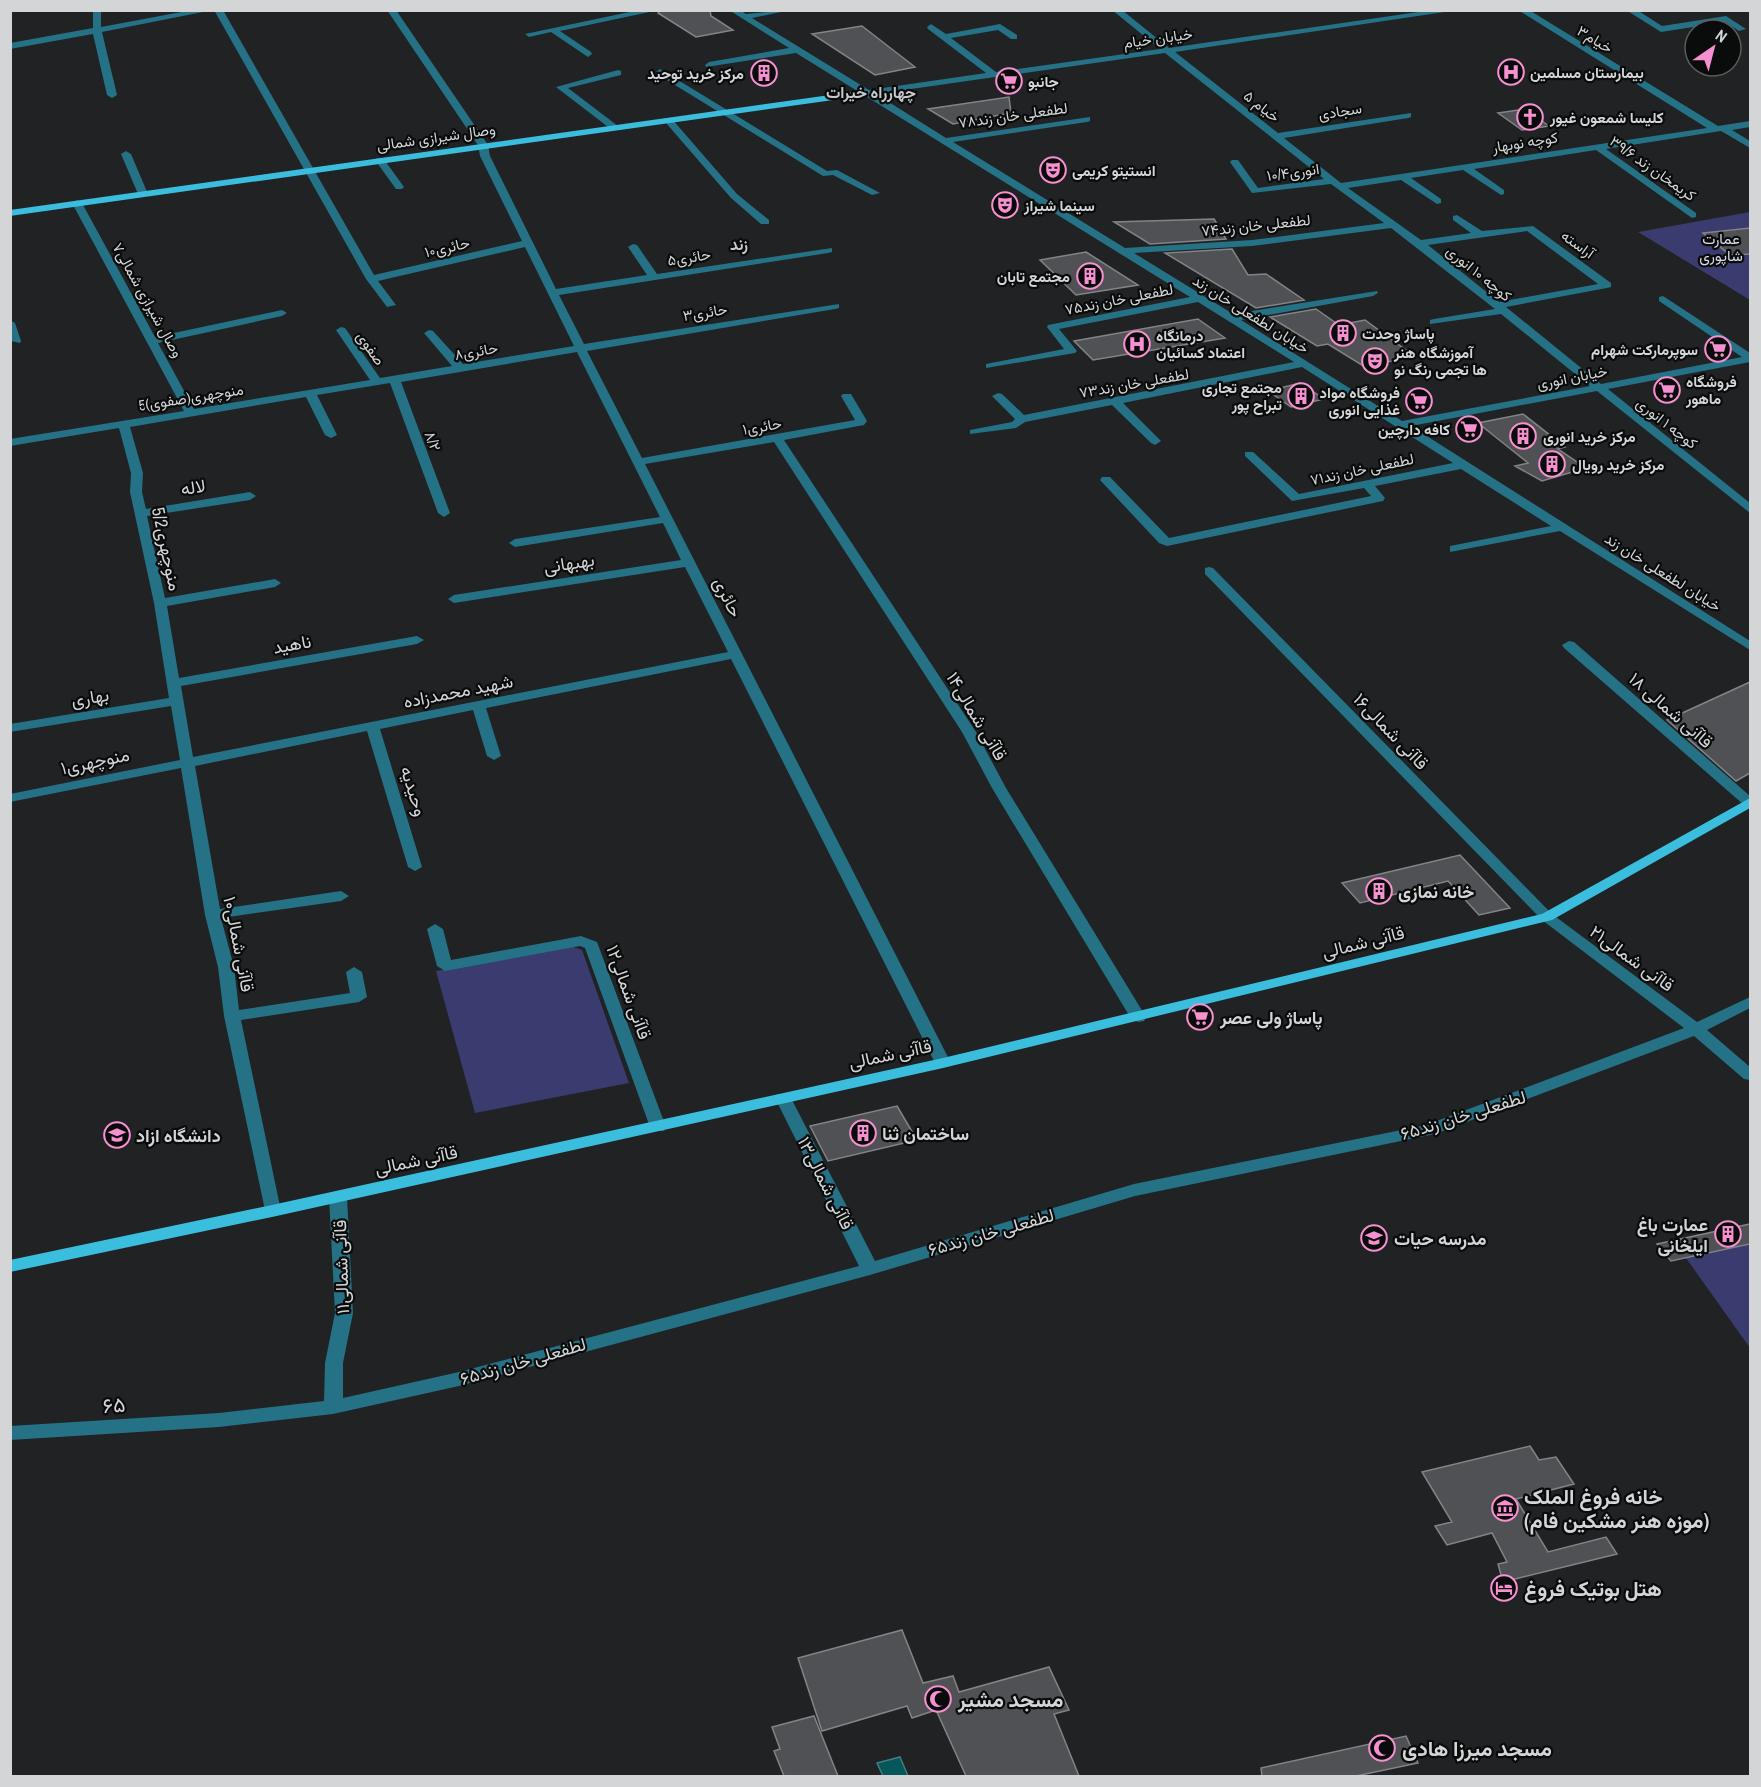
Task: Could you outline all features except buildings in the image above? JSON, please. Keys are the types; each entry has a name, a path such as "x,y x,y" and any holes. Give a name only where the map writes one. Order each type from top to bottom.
{"main road":[{"name":"وصال شیرازی شمالی","path":"10,213 866,93"},
{"name":"قاآنی شمالی","path":"10,1266 338,1197 943,1063 1546,917 1750,802"}],"street":[{"path":"97,10 97,30 112,95"},
{"path":"10,46 209,10"},
{"path":"218,10 371,279 391,305"},
{"name":"حائری","path":"390,10 483,146 485,156 580,348 943,1063"},
{"path":"530,34 654,10"},
{"name":"خیابان لطفعلی خان زند","path":"733,10 1124,251 1750,646"},
{"path":"744,17 786,10"},
{"name":"۵ خیام","path":"1116,10 1337,183"},
{"name":"خیابان خیام","path":"866,93 1167,51 1414,13 1454,10"},
{"name":"خیام۳","path":"1522,10 1750,145"},
{"path":"1630,10 1661,29 1683,26"},
{"path":"931,27 993,74"},
{"path":"944,37 1000,27 1014,37"},
{"path":"553,30 588,54"},
{"path":"709,65 795,50"},
{"path":"660,72 826,174 834,172 875,193"},
{"path":"615,128 561,87 618,73"},
{"name":"سجادی","path":"1276,136 1408,115"},
{"name":"لطفعلی خان زند۷۸","path":"943,141 1087,120"},
{"path":"669,121 734,196 765,222"},
{"name":"کوچه نوبهار","path":"1337,183 1465,167 1750,124"},
{"name":"کریمخان زند ۳۹/۶","path":"1596,146 1692,215"},
{"path":"126,154 143,194"},
{"path":"380,160 399,187"},
{"name":"انوری۱۰/۴","path":"1235,162 1255,191 1337,183"},
{"path":"1465,167 1501,192"},
{"path":"1402,176 1437,201"},
{"name":"کوچه ۱۰ انوری","path":"1337,183 1391,225 1419,243 1597,387"},
{"name":"وصال شیرازی شمالی۷","path":"77,203 190,412"},
{"path":"1457,218 1479,234"},
{"name":"لطفعلی خان زند۷۴","path":"1124,251 1252,243 1391,225"},
{"name":"آراسته","path":"1419,243 1529,228 1607,285 1499,308"},
{"name":"حائری۱۰","path":"371,279 528,243"},
{"path":"633,247 654,278"},
{"name":"حائری۵","path":"554,293 828,250"},
{"path":"1231,318 1373,293"},
{"name":"لطفعلی خان زند۷۵","path":"990,366 1071,351 1052,327 1199,299"},
{"path":"1663,299 1750,358"},
{"name":"حائری۳","path":"580,348 835,306"},
{"path":"1434,322 1499,308"},
{"path":"153,340 282,313"},
{"path":"10,323 16,341"},
{"name":"صفوی","path":"341,330 377,382"},
{"path":"429,333 461,369"},
{"name":"حائری۸","path":"377,382 580,348"},
{"name":"خیابان انوری","path":"1400,425 1750,358"},
{"name":"لطفعلی خان زند۷۳","path":"974,432 1016,425 1021,419 1302,364"},
{"name":"۸/۲","path":"394,379 444,513"},
{"name":"5منوچهری(صفوی)","path":"10,443 377,382"},
{"name":"کوچه ۱ انوری","path":"1597,387 1750,509"},
{"path":"310,393 331,435"},
{"name":"حائری۱","path":"638,462 860,423 847,396"},
{"path":"998,396 1021,419"},
{"path":"1114,401 1155,441"},
{"name":"5/2منوچهری","path":"123,423 137,473 136,492 160,603 174,683"},
{"name":"قاآنی شمالی۱۴","path":"778,439 969,732 1017,818 1138,1017"},
{"name":"لطفعلی خان زند۷۱","path":"1249,454 1296,498 1462,465"},
{"path":"1107,480 1162,540 1167,542 1379,498 1366,483"},
{"name":"لاله","path":"141,513 250,496"},
{"path":"515,543 668,519"},
{"path":"1454,549 1564,527"},
{"name":"بهبهانی","path":"454,599 690,562"},
{"name":"قاآنی شمالی۱۶","path":"1209,571 1546,917"},
{"path":"160,603 275,583"},
{"name":"ناهید","path":"174,683 417,640"},
{"name":"۱۸ قاآنی شمالی","path":"1569,645 1750,802"},
{"name":"شهید محمدزاده","path":"187,762 737,654"},
{"name":"قاآنی شمالی۱۰","path":"174,683 213,915 226,967 232,1016 272,1211"},
{"name":"بهاری","path":"10,728 176,701"},
{"path":"478,705 494,756"},
{"name":"وحیدیه","path":"374,727 415,867"},
{"name":"منوچهری۱","path":"10,798 187,762"},
{"path":"213,915 341,896"},
{"name":"قاآنی شمالی۲۱","path":"1546,917 1696,1029 1750,1075"},
{"name":"قاآنی شمالی۱۲","path":"435,929 445,966 581,941 592,945 658,1127"},
{"path":"232,1016 359,997 354,972"},
{"name":"لطفعلی خان زند۶۵","path":"219,1420 333,1407 459,1379 870,1269 1134,1190 1429,1130 1522,1098 1696,1029 1750,1002"},
{"name":"قاآنی شمالی۱۳","path":"783,1098 870,1269"},
{"name":"قاآنی شمالی۱۱","path":"333,1407 333,1363 344,1313 338,1197"},
{"name":"۶۵","path":"10,1433 219,1420"}],"green space":[{"name":"عمارت شاپوری","path":"1750,212 1750,300 1638,232"},
{"path":"573,947 582,950 629,1083 475,1113 436,971"},
{"path":"1750,1244 1750,1348 1686,1258"}],"water":[{"path":"900,1757 908,1776 883,1776 877,1763"}],"place":[{"name":"بیمارستان مسلمین","path":"1511,72"},
{"name":"مرکز خرید توحید","path":"764,73"},
{"name":"جانبو","path":"1009,81"},
{"name":"کلیسا شمعون غیور","path":"1530,117"},
{"name":"انستیتو کریمی","path":"1053,170"},
{"name":"سینما شیراز","path":"1005,205"},
{"name":"مجتمع تابان","path":"1090,276"},
{"name":"پاساژ وحدت","path":"1343,333"},
{"name":"درمانگاه اعتماد کسائیان","path":"1137,344"},
{"name":"سوپرمارکت شهرام","path":"1718,349"},
{"name":"آموزشگاه هنر ها تجمی رنگ نو","path":"1375,361"},
{"name":"فروشگاه ماهور","path":"1667,390"},
{"name":"مجتمع تجاری تبراح پور","path":"1301,396"},
{"name":"فروشگاه مواد غذایی انوری","path":"1419,401"},
{"name":"کافه دارچین","path":"1469,429"},
{"name":"مرکز خرید انوری","path":"1523,436"},
{"name":"مرکز خرید رویال","path":"1552,464"},
{"name":"خانه نمازی","path":"1379,891"},
{"name":"پاساژ ولی عصر","path":"1200,1017"},
{"name":"ساختمان ثنا","path":"863,1133"},
{"name":"دانشگاه ازاد","path":"117,1135"},
{"name":"عمارت باغ ایلخانی","path":"1728,1234"},
{"name":"مدرسه حیات","path":"1374,1238"},
{"name":"خانه فروغ الملک (موزه هنر مشکین فام)","path":"1505,1508"},
{"name":"هتل بوتیک فروغ","path":"1504,1588"},
{"name":"مسجد مشیر","path":"938,1699"},
{"name":"مسجد میرزا هادی","path":"1382,1748"}],"district":[{"name":"چهارراه خیرات","path":"871,92"},
{"name":"زند","path":"739,244"}]}
